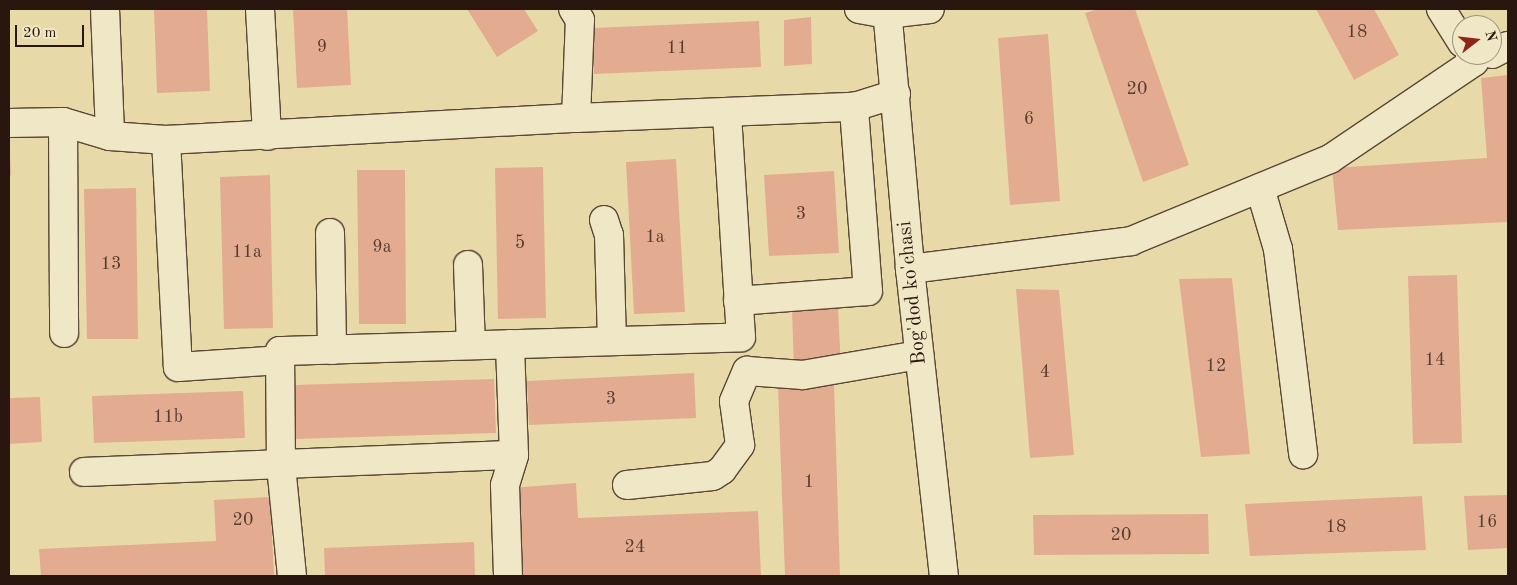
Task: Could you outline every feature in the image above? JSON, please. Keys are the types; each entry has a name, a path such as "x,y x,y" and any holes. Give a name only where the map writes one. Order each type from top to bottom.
{"street":[{"path":"105,9 110,136"},
{"path":"260,9 267,136"},
{"path":"573,9 580,20 576,118"},
{"path":"859,9 887,11 930,9"},
{"path":"1441,9 1452,23"},
{"name":"Bog'dod ko'chasi","path":"887,11 896,94 910,269 944,576"},
{"path":"910,269 1131,241 1330,159 1462,65"},
{"path":"9,123 63,122 110,136 166,140 576,118 854,107 896,94"},
{"path":"738,301 868,291 854,107"},
{"path":"292,576 281,465 280,351 741,337 727,113"},
{"path":"63,122 64,333"},
{"path":"166,140 178,367 280,360"},
{"path":"1260,188 1278,249 1303,454"},
{"path":"604,220 609,235 612,340"},
{"path":"330,233 332,350"},
{"path":"468,265 471,345"},
{"path":"508,576 505,485 514,455 510,344"},
{"path":"628,485 712,476 722,470 740,444 734,401 747,371 803,375 919,355"},
{"path":"84,472 514,455"}],"building":[{"path":"154,9 207,9 210,91 157,93"},
{"path":"293,9 347,9 351,85 297,88"},
{"path":"467,9 524,9 538,31 497,57"},
{"path":"1099,9 1135,9 1189,165 1143,182 1085,13"},
{"path":"1316,9 1374,9 1399,55 1354,80"},
{"path":"811,17 812,64 784,66 784,20"},
{"path":"759,21 761,67 594,74 592,28"},
{"path":"1048,34 1060,201 1010,205 998,38"},
{"path":"1508,75 1508,222 1338,230 1332,168 1487,158 1481,78"},
{"path":"9,154 11,175 9,176"},
{"path":"676,159 685,312 634,314 626,162"},
{"path":"543,167 546,318 498,319 495,168"},
{"path":"357,170 405,170 406,324 359,324"},
{"path":"834,171 839,253 769,256 764,175"},
{"path":"270,175 273,328 224,329 220,177"},
{"path":"136,188 138,339 87,339 84,189"},
{"path":"1457,275 1462,443 1413,444 1408,276"},
{"path":"1232,278 1250,454 1201,457 1179,279"},
{"path":"1016,289 1059,290 1074,455 1030,458"},
{"path":"838,307 841,368 794,370 792,309"},
{"path":"694,373 696,418 529,425 527,381"},
{"path":"494,379 496,433 294,439 293,385"},
{"path":"834,385 840,576 785,576 778,387"},
{"path":"243,391 245,438 94,443 92,396"},
{"path":"40,397 42,442 9,444 9,398"},
{"path":"576,483 578,518 758,511 761,576 512,576 510,488"},
{"path":"1508,495 1508,548 1468,550 1464,496"},
{"path":"1422,496 1426,550 1250,556 1245,504"},
{"path":"270,497 274,576 41,576 39,549 216,541 214,500"},
{"path":"1208,514 1209,554 1034,555 1033,515"},
{"path":"474,542 475,576 325,576 324,548"}]}
